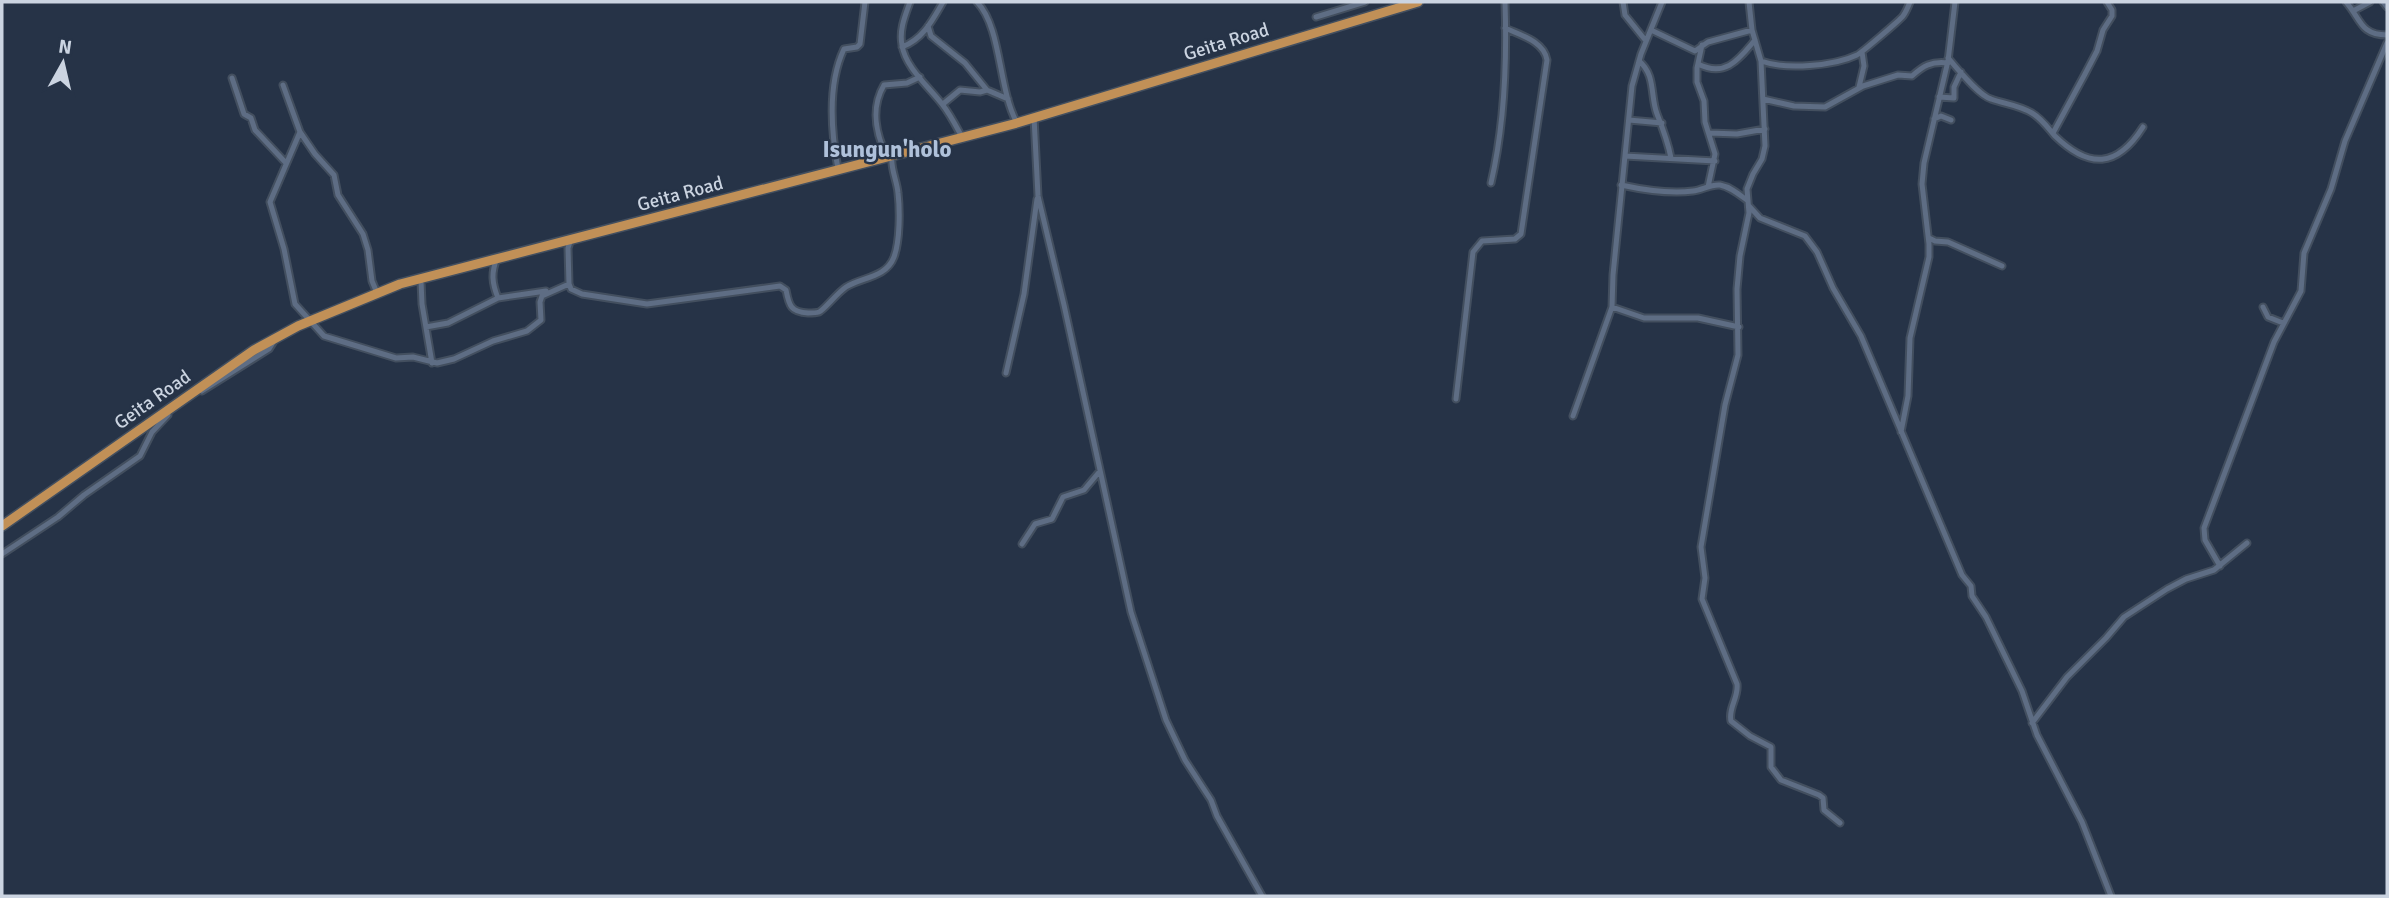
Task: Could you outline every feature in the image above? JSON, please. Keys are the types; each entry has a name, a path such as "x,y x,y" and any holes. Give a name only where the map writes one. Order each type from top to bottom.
{"highway":[{"name":"Geita Road","path":"2,526 218,375 278,337 377,293 498,258 1017,123 1418,2"}],"street":[{"path":"838,169 834,135 833,79 844,49 860,44 865,2"},
{"path":"910,2 901,30 906,59 943,104 962,137"},
{"path":"902,47 912,43 928,26 943,2"},
{"path":"977,2 989,21 1008,99 1017,123"},
{"path":"1316,17 1365,2"},
{"path":"1491,183 1502,130 1505,2"},
{"path":"1623,2 1625,15 1646,41"},
{"path":"1573,416 1612,307 1632,86 1662,2"},
{"path":"1749,2 1752,30 1761,61 1764,154 1748,182 1748,204 1738,276 1738,355 1725,405 1702,535 1701,557 1705,578 1702,599 1737,684 1737,695 1730,714 1731,721 1750,736 1771,747 1771,766 1781,780 1819,795 1823,798 1824,810 1840,823"},
{"path":"1761,61 1780,67 1809,66 1856,56 1902,17 1910,2"},
{"path":"1901,432 1908,396 1910,338 1929,257 1922,184 1925,152 1948,60 1955,2"},
{"path":"2053,133 2112,16 2107,2"},
{"path":"2346,2 2364,29 2387,36"},
{"path":"2353,10 2370,2"},
{"path":"2383,2 2387,7"},
{"path":"928,26 932,36 965,63 987,90 1008,99"},
{"path":"1456,399 1473,252 1482,241 1515,239 1521,234 1548,60 1544,49 1538,44 1505,28"},
{"path":"1651,30 1695,51 1702,45 1752,30"},
{"path":"1698,64 1720,68 1731,66 1740,60 1755,40"},
{"path":"2220,566 2205,540 2204,528 2283,323 2302,286 2304,253 2331,188 2345,141 2387,43"},
{"path":"1702,45 1697,82 1704,101 1705,122 1715,154 1708,187"},
{"path":"1860,88 1864,64 1861,52"},
{"path":"1948,60 1986,97 2028,110 2082,157 2095,161 2117,155 2133,144 2143,127"},
{"path":"1763,99 1788,106 1825,107 1860,88 1898,75 1912,76 1921,67 1948,60"},
{"path":"1639,61 1650,78 1656,111 1671,158"},
{"path":"2379,65 2387,65"},
{"path":"1939,97 1953,99 1961,72"},
{"path":"571,239 568,248 569,284 571,289 582,294 647,304 780,286 786,290 790,306 796,312 820,312 833,296 845,288 870,279 887,268 894,256 899,210 896,181 890,156 880,140 875,122 884,85 907,83 920,77"},
{"path":"232,78 244,114 251,118 255,130 286,163"},
{"path":"283,85 300,132 315,154 334,174 338,195 363,234 377,293"},
{"path":"943,104 960,90 987,90"},
{"path":"1934,119 1941,116 1951,120"},
{"path":"1006,373 1024,294 1038,196 1034,117"},
{"path":"1629,120 1662,123"},
{"path":"1710,133 1737,134 1765,129"},
{"path":"300,132 300,139 286,163 270,202 284,249 295,304 330,340 396,358 413,357 432,363 454,359 493,341 535,327 541,320 541,299 569,284"},
{"path":"1625,156 1715,161"},
{"path":"1622,185 1679,191 1724,186 1748,204 1760,218 1795,231 1805,236 1812,244 1833,288 1856,325 1962,575 1971,586 1972,596 1986,617 2022,691 2032,723 2082,822 2111,896"},
{"path":"1038,196 1059,280 1131,612 1166,720 1185,760 1211,800 1217,816 1262,896"},
{"path":"1929,238 1935,242 1948,242 2002,266"},
{"path":"498,258 492,271 498,298"},
{"path":"425,278 421,281 421,288 432,363"},
{"path":"426,327 447,323 498,298 552,291"},
{"path":"1612,307 1644,318 1698,318 1739,327"},
{"path":"2263,307 2268,317 2283,323"},
{"path":"2,554 58,517 92,489 140,456 152,432 164,418 269,349 278,337"},
{"path":"1022,544 1035,524 1052,519 1064,496 1084,491 1100,471"},
{"path":"2032,723 2067,677 2123,617 2167,589 2220,566 2247,543"}],"district":[{"name":"Isungun'holo","path":"887,149"}]}
